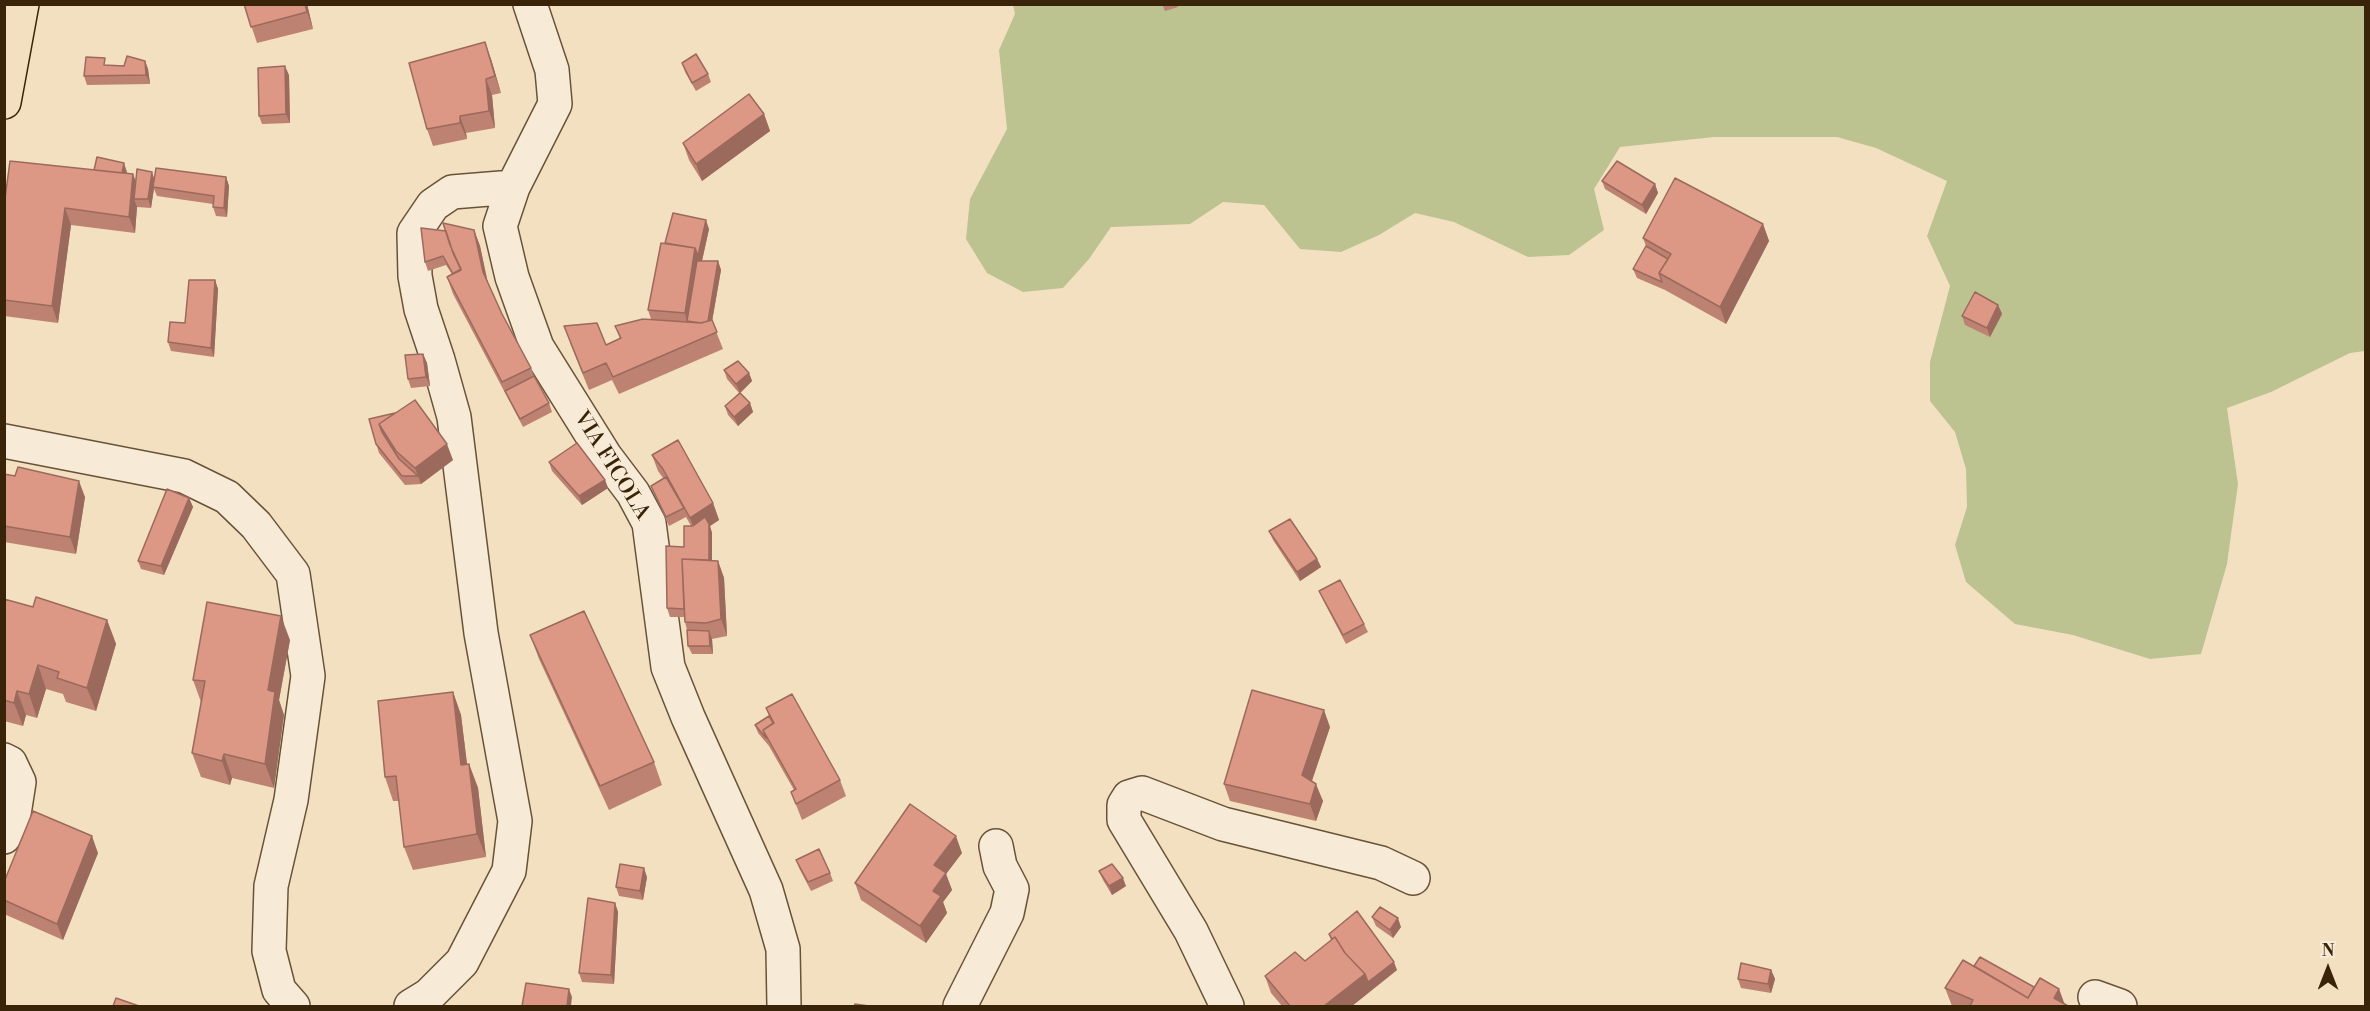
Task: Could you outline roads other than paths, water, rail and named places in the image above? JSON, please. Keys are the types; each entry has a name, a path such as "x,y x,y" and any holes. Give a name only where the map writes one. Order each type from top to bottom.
{"main road":[{"path":"4,102 22,4"}],"street":[{"name":"VIA FICOLA","path":"530,4 552,70 555,104 513,187 500,226 512,277 537,347 605,456 633,493 649,523 668,667 688,717 766,890 783,949 784,1006"},
{"path":"411,1006 429,995 462,962 509,871 515,821 482,633 454,417 421,309 415,276 414,233 433,205 452,192 513,187"},
{"path":"4,441 184,476 227,497 256,525 292,573 308,676 291,800 271,886 269,951 279,990 293,1006"},
{"path":"4,760 10,764 19,782 14,814 4,837"},
{"path":"1227,1006 1191,931 1124,820 1124,805 1129,797 1142,793 1223,824 1382,863 1413,878"},
{"path":"960,1006 1007,913 1012,889 1000,866 996,846"}]}
